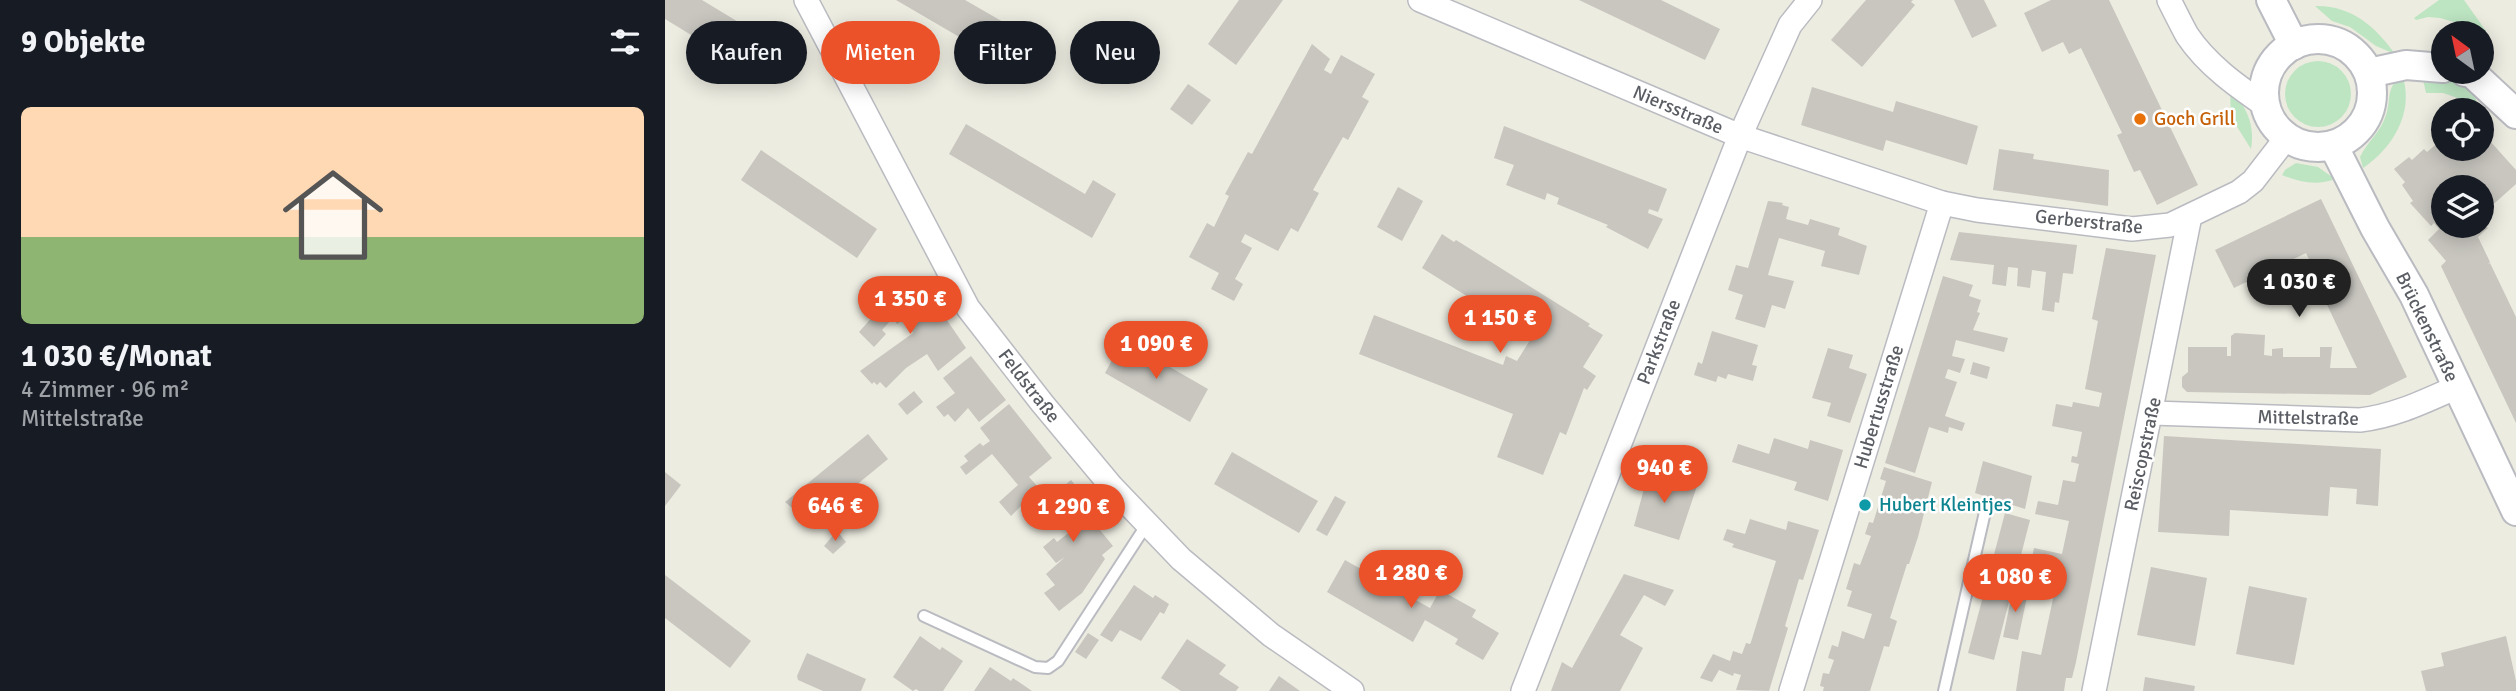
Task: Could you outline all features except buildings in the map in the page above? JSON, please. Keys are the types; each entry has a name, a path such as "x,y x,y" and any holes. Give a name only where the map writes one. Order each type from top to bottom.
{"street":[{"name":"Feldstraße","path":"806,0 968,308 1070,438 1147,524 1221,595 1271,635 1352,691"},
{"name":"Niersstraße","path":"1420,0 1740,136 1943,203"},
{"name":"Parkstraße","path":"1523,691 1740,136 1790,25 1810,0"},
{"path":"2169,0 2188,36 2222,75 2266,107 2278,129 2302,145 2333,145 2353,135 2367,117 2372,95 2369,73 2357,54 2337,42 2315,39 2294,45 2284,51 2269,71 2265,82 2266,107"},
{"path":"2271,0 2294,45"},
{"path":"2369,73 2406,65 2431,67"},
{"path":"2484,84 2516,114"},
{"name":"Gerberstraße","path":"1943,203 1977,210 2132,229 2170,225 2239,192 2253,181 2287,137"},
{"name":"Brückenstraße","path":"2333,145 2375,228 2414,295 2516,511"},
{"name":"Hubertusstraße","path":"1790,691 1943,203"},
{"name":"Reiscopstraße","path":"2094,691 2190,216"},
{"name":"Mittelstraße","path":"2152,413 2360,421 2384,418 2457,387"}],"lane":[{"path":"1944,691 1985,512"},
{"path":"924,616 1035,667 1048,668 1058,662 1147,524"}],"green space":[{"path":"2439,0 2464,0 2479,21 2451,21 2428,17 2416,20 2414,18"},
{"path":"2315,6 2340,9 2361,19 2395,54 2376,46 2350,27 2332,21"},
{"path":"2311,61 2325,61 2337,66 2346,75 2351,94 2349,107 2342,118 2325,127 2311,127 2299,122 2290,113 2285,101 2285,87 2290,75 2299,66"},
{"path":"2422,75 2431,76 2431,84 2460,84 2475,98 2458,98 2443,93 2426,93"},
{"path":"2403,78 2405,104 2398,129 2383,151 2363,168 2360,157 2384,121 2391,88"},
{"path":"2230,90 2241,103 2251,124 2251,149 2231,117"},
{"path":"2296,163 2318,167 2335,179 2308,182 2282,175"}],"place":[{"name":"Goch Grill","path":"2140,119"},
{"name":"Hubert Kleintjes","path":"1865,505"}]}
